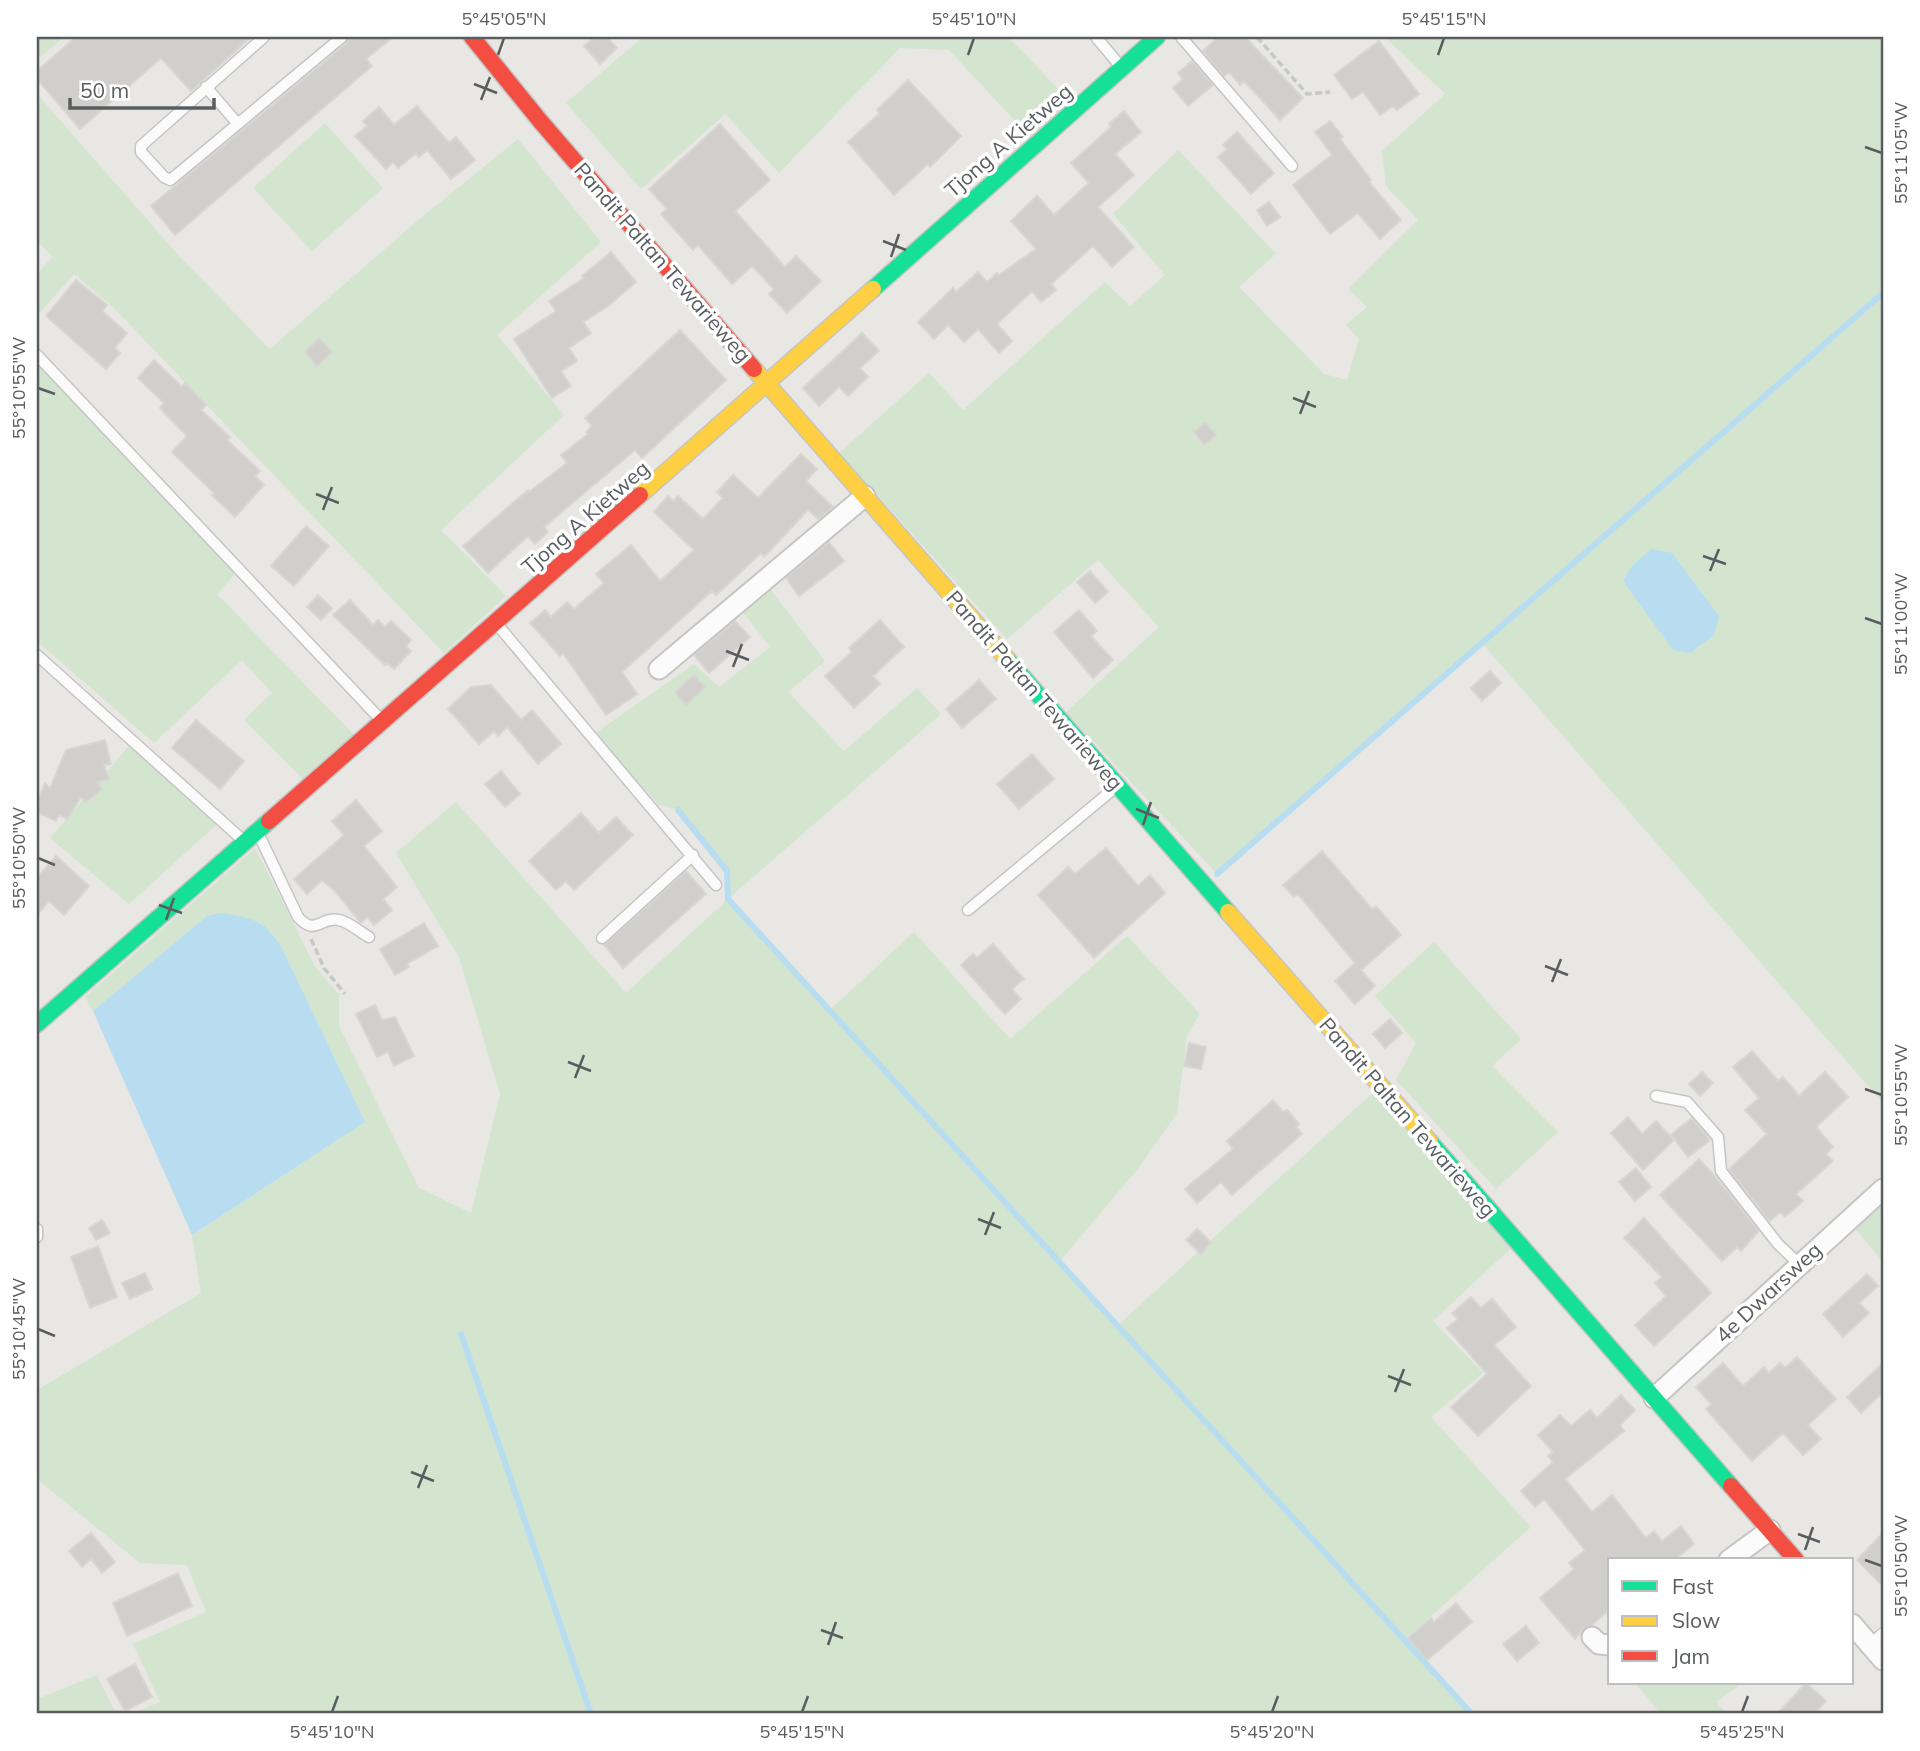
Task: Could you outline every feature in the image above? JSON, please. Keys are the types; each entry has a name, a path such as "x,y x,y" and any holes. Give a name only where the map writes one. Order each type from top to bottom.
{"street":[{"name":"Pandit Paltan Tewarieweg","path":"472,37 541,122 865,496 1794,1558"},
{"name":"Tjong A Kietweg","path":"37,1024 496,623 1157,37"},
{"path":"659,669 865,496"},
{"name":"4e Dwarsweg","path":"1654,1398 1883,1189"},
{"path":"1732,1558 1770,1530"},
{"path":"1854,1625 1877,1639 1883,1660"}],"lane":[{"path":"264,37 145,140 141,152 164,177 170,180 342,37"},
{"path":"1096,37 1122,68"},
{"path":"1181,37 1292,166"},
{"path":"206,87 238,124"},
{"path":"37,355 383,722"},
{"path":"496,623 546,686 716,885"},
{"path":"37,655 251,837 304,924 312,926 340,920 369,937"},
{"path":"968,910 1119,784"},
{"path":"602,938 693,855"},
{"path":"1656,1096 1687,1102 1718,1137 1721,1171 1778,1244 1799,1264"},
{"path":"37,1229 37,1237"}],"path":[{"path":"1257,37 1307,94 1330,92"},
{"path":"304,924 324,968 345,995"}],"green space":[{"path":"37,37 64,37 37,60"},
{"path":"643,37 1008,37 1073,104 1033,140 949,50 900,48 779,173 725,114 641,189 566,103"},
{"path":"1385,37 1883,37 1883,926 1880,929 1883,933 1883,1103 1482,643 1217,874 1066,712 1159,627 1098,560 1007,639 839,453 929,373 963,410 1105,282 1130,306 1165,275 1113,214 1178,150 1276,254 1239,287 1324,374 1347,380 1359,339 1346,325 1367,307 1348,289 1418,220 1386,186 1382,151 1445,94"},
{"path":"37,94 180,257 270,349 416,222 518,139 601,242 497,335 564,415 441,530 506,596 444,653 114,308 74,274 37,316 37,273 53,257 37,241"},
{"path":"325,123 383,188 312,251 253,188"},
{"path":"37,362 236,573 217,594 354,735 304,780 244,720 272,693 242,660 154,743 37,641"},
{"path":"768,586 825,661 788,692 844,751 917,688 941,714 729,898 831,1009 914,932 1010,1039 1127,936 1200,1014 1187,1035 1177,1113 1140,1166 1060,1261 1118,1325 1376,1090 1512,1247 1433,1321 1483,1373 1431,1417 1531,1527 1404,1640 1472,1714 130,1714 160,1702 133,1644 206,1612 187,1565 140,1563 37,1479 37,1390 201,1293 192,1235 365,1122 281,946 271,931 207,916 93,1011 85,997 255,848 316,968 339,994 339,1026 419,1188 471,1213 500,1094 459,957 396,853 456,802 626,993 728,899 726,871 678,810 658,804 594,734 694,664 719,687 770,647 741,610"},
{"path":"130,745 216,825 129,904 50,838"},
{"path":"1434,942 1521,1039 1492,1066 1558,1132 1496,1189 1396,1080 1416,1043 1375,996"},
{"path":"1883,1202 1883,1262 1855,1228"},
{"path":"97,1675 116,1714 37,1714 37,1699"},
{"path":"1636,1684 1738,1686 1716,1702 1726,1714 1661,1714"}],"water":[{"path":"1651,549 1672,553 1719,616 1714,635 1690,653 1673,650 1623,581 1632,566"},
{"path":"221,913 256,921 275,937 365,1122 192,1235 93,1011 207,916"}],"building":[{"path":"76,37 251,37 191,91 161,58 80,129 37,79 37,71"},
{"path":"349,37 393,37 366,59 372,66 175,235 151,206 347,43"},
{"path":"595,37 607,37 617,48 600,64 584,46"},
{"path":"1218,37 1245,37 1303,98 1280,120 1244,81 1240,85 1229,72 1224,76 1203,51"},
{"path":"1379,41 1419,94 1397,110 1393,106 1380,115 1363,92 1352,99 1334,75"},
{"path":"1192,61 1213,85 1188,106 1173,88 1183,79 1178,73"},
{"path":"908,80 961,136 930,167 928,164 894,195 848,142 880,113 877,110"},
{"path":"417,106 449,143 456,137 475,160 451,179 427,150 419,157 416,153 398,168 393,162 386,169 355,136 367,126 363,121 379,107 394,125"},
{"path":"1124,111 1141,132 1115,154 1134,175 1098,207 1134,247 1112,267 1093,246 1051,284 1056,290 1041,302 1032,291 997,324 1012,341 999,353 978,329 964,342 948,325 934,339 918,322 953,288 956,292 978,272 987,282 1036,249 1011,221 1037,196 1054,215 1089,183 1071,163 1111,127 1109,124"},
{"path":"1330,121 1371,180 1369,182 1401,220 1380,239 1358,213 1330,234 1293,185 1332,155 1315,132"},
{"path":"720,124 770,180 735,211 785,267 796,256 821,281 787,313 769,294 774,289 752,266 732,284 698,245 693,250 661,214 667,209 649,189"},
{"path":"1237,132 1274,173 1251,194 1218,157 1227,149 1223,145"},
{"path":"1269,202 1280,217 1267,226 1257,210"},
{"path":"611,252 636,282 607,307 583,322 591,333 569,348 577,361 561,371 571,386 552,398 514,339 556,311 549,301 584,278 582,276"},
{"path":"76,280 107,305 102,311 127,333 115,348 120,353 106,369 46,316"},
{"path":"680,330 726,380 642,458 635,450 544,527 548,532 535,544 528,536 488,573 463,546 528,490 529,492 567,463 561,455 588,434 586,432 592,426 585,418"},
{"path":"862,333 879,351 860,368 868,377 848,396 839,387 819,406 803,388"},
{"path":"319,338 332,352 317,366 305,352"},
{"path":"154,360 182,387 185,383 206,405 201,410 230,437 227,440 260,471 255,476 264,485 235,517 172,452 187,436 160,408 164,403 138,378"},
{"path":"1205,423 1216,435 1204,445 1194,432"},
{"path":"801,454 817,469 806,481 833,507 818,519 808,510 764,557 761,553 716,595 712,591 622,672 637,694 606,715 563,653 560,656 530,623 545,610 551,617 567,602 574,609 604,583 596,574 631,545 660,581 694,550 654,512 668,496 673,501 678,496 703,519 723,498 717,492 733,475 758,498"},
{"path":"306,526 329,546 294,586 271,566"},
{"path":"829,542 844,561 799,596 786,578"},
{"path":"1090,571 1108,592 1095,603 1077,582"},
{"path":"318,595 332,608 321,620 307,607"},
{"path":"350,600 373,625 378,620 385,627 391,621 411,640 406,646 411,651 394,669 387,663 385,665 333,615"},
{"path":"1079,610 1097,631 1091,636 1113,660 1093,678 1054,632"},
{"path":"880,620 904,647 873,676 880,684 854,708 825,676 852,652 849,648"},
{"path":"735,621 750,637 709,673 694,655"},
{"path":"1490,671 1501,683 1482,701 1471,688"},
{"path":"694,675 705,687 686,705 675,692"},
{"path":"979,680 996,699 962,728 946,709"},
{"path":"491,685 521,720 532,710 561,744 538,764 507,727 498,736 494,731 479,744 448,709 471,687"},
{"path":"196,720 244,761 220,789 172,748"},
{"path":"105,740 111,764 104,765 109,779 97,782 102,789 86,802 81,797 67,819 59,815 56,821 37,812 37,802 45,783 50,788 66,750"},
{"path":"1032,754 1054,779 1019,809 997,784"},
{"path":"501,771 520,794 505,807 485,784"},
{"path":"356,800 382,831 364,846 397,887 383,899 392,910 374,925 367,917 361,923 335,891 322,880 307,894 294,879 344,835 332,821"},
{"path":"581,813 599,833 616,817 633,835 574,890 566,881 556,890 529,861"},
{"path":"1106,848 1138,886 1150,875 1165,893 1094,958 1038,895 1068,867 1075,874"},
{"path":"1322,851 1372,909 1376,906 1401,935 1361,970 1375,986 1355,1004 1335,981 1355,963 1298,894 1294,897 1283,885"},
{"path":"56,856 89,886 64,915 49,901 37,915 37,878"},
{"path":"686,871 706,894 623,968 604,945"},
{"path":"424,923 438,946 407,964 409,967 395,975 380,949"},
{"path":"993,944 1024,979 1012,989 1021,999 1005,1014 961,965 973,954 977,958"},
{"path":"375,1005 382,1020 395,1017 414,1056 394,1066 388,1052 377,1057 356,1014"},
{"path":"1390,1019 1402,1033 1385,1048 1373,1034"},
{"path":"1189,1043 1206,1047 1201,1069 1184,1066"},
{"path":"1752,1051 1778,1081 1783,1077 1799,1096 1825,1072 1848,1097 1816,1127 1833,1147 1826,1154 1833,1161 1796,1194 1803,1201 1785,1217 1780,1212 1770,1221 1729,1169 1767,1134 1745,1110 1759,1098 1733,1067"},
{"path":"1702,1072 1713,1083 1700,1096 1689,1084"},
{"path":"1273,1100 1283,1112 1287,1110 1299,1124 1296,1127 1302,1134 1232,1195 1221,1182 1197,1203 1185,1189 1233,1149 1227,1141"},
{"path":"1628,1117 1642,1134 1656,1121 1674,1140 1643,1170 1611,1133"},
{"path":"1692,1118 1710,1140 1688,1157 1671,1135"},
{"path":"1699,1159 1759,1231 1741,1251 1737,1247 1722,1261 1660,1195"},
{"path":"1636,1168 1651,1187 1635,1201 1619,1182"},
{"path":"1644,1218 1711,1293 1654,1346 1635,1325 1666,1296 1655,1283 1662,1277 1624,1238"},
{"path":"102,1220 110,1233 96,1240 89,1228"},
{"path":"1197,1229 1211,1242 1201,1254 1186,1240"},
{"path":"98,1246 117,1297 90,1308 71,1257"},
{"path":"145,1273 152,1289 130,1299 122,1283"},
{"path":"1867,1274 1878,1286 1859,1303 1869,1313 1843,1337 1823,1314"},
{"path":"1471,1297 1481,1308 1492,1299 1516,1327 1494,1345 1531,1386 1478,1436 1451,1407 1487,1374 1447,1328 1458,1319 1452,1313"},
{"path":"1797,1357 1836,1399 1808,1425 1821,1439 1803,1455 1783,1433 1752,1461 1706,1409 1711,1404 1696,1387 1723,1363 1743,1386 1764,1367 1769,1373 1780,1363 1785,1368"},
{"path":"1883,1363 1883,1392 1861,1413 1847,1397"},
{"path":"1621,1395 1635,1410 1620,1425 1624,1431 1565,1479 1592,1512 1612,1495 1646,1538 1654,1531 1662,1541 1681,1526 1694,1544 1676,1558 1608,1558 1608,1611 1592,1625 1584,1628 1575,1639 1540,1598 1574,1569 1569,1563 1585,1550 1544,1499 1535,1507 1521,1491 1553,1462 1548,1456 1553,1452 1538,1435 1560,1415 1571,1426 1590,1410 1597,1418"},
{"path":"91,1533 115,1562 102,1573 91,1559 82,1567 69,1551"},
{"path":"1883,1533 1883,1586 1857,1560"},
{"path":"178,1573 192,1606 127,1636 113,1603"},
{"path":"1456,1603 1472,1622 1427,1660 1408,1638 1431,1618 1434,1622"},
{"path":"1526,1626 1539,1643 1517,1661 1503,1644"},
{"path":"135,1664 152,1697 125,1711 107,1679"},
{"path":"1805,1684 1826,1701 1814,1714 1777,1714"}],"waterway":[{"path":"1217,874 1883,293"},
{"path":"678,810 727,871 728,899 1472,1714"},
{"path":"461,1334 591,1714"}],"traffic: fast":[{"path":"873,289 1157,37"},
{"path":"1007,659 1228,912"},
{"path":"37,1024 269,821"},
{"path":"1430,1142 1731,1486"}],"traffic: slow":[{"path":"640,495 873,289"},
{"path":"754,369 1007,659"},
{"path":"1228,912 1430,1142"}],"traffic: jam":[{"path":"472,37 541,122 754,369"},
{"path":"269,821 640,495"},
{"path":"1731,1486 1794,1558"}]}
